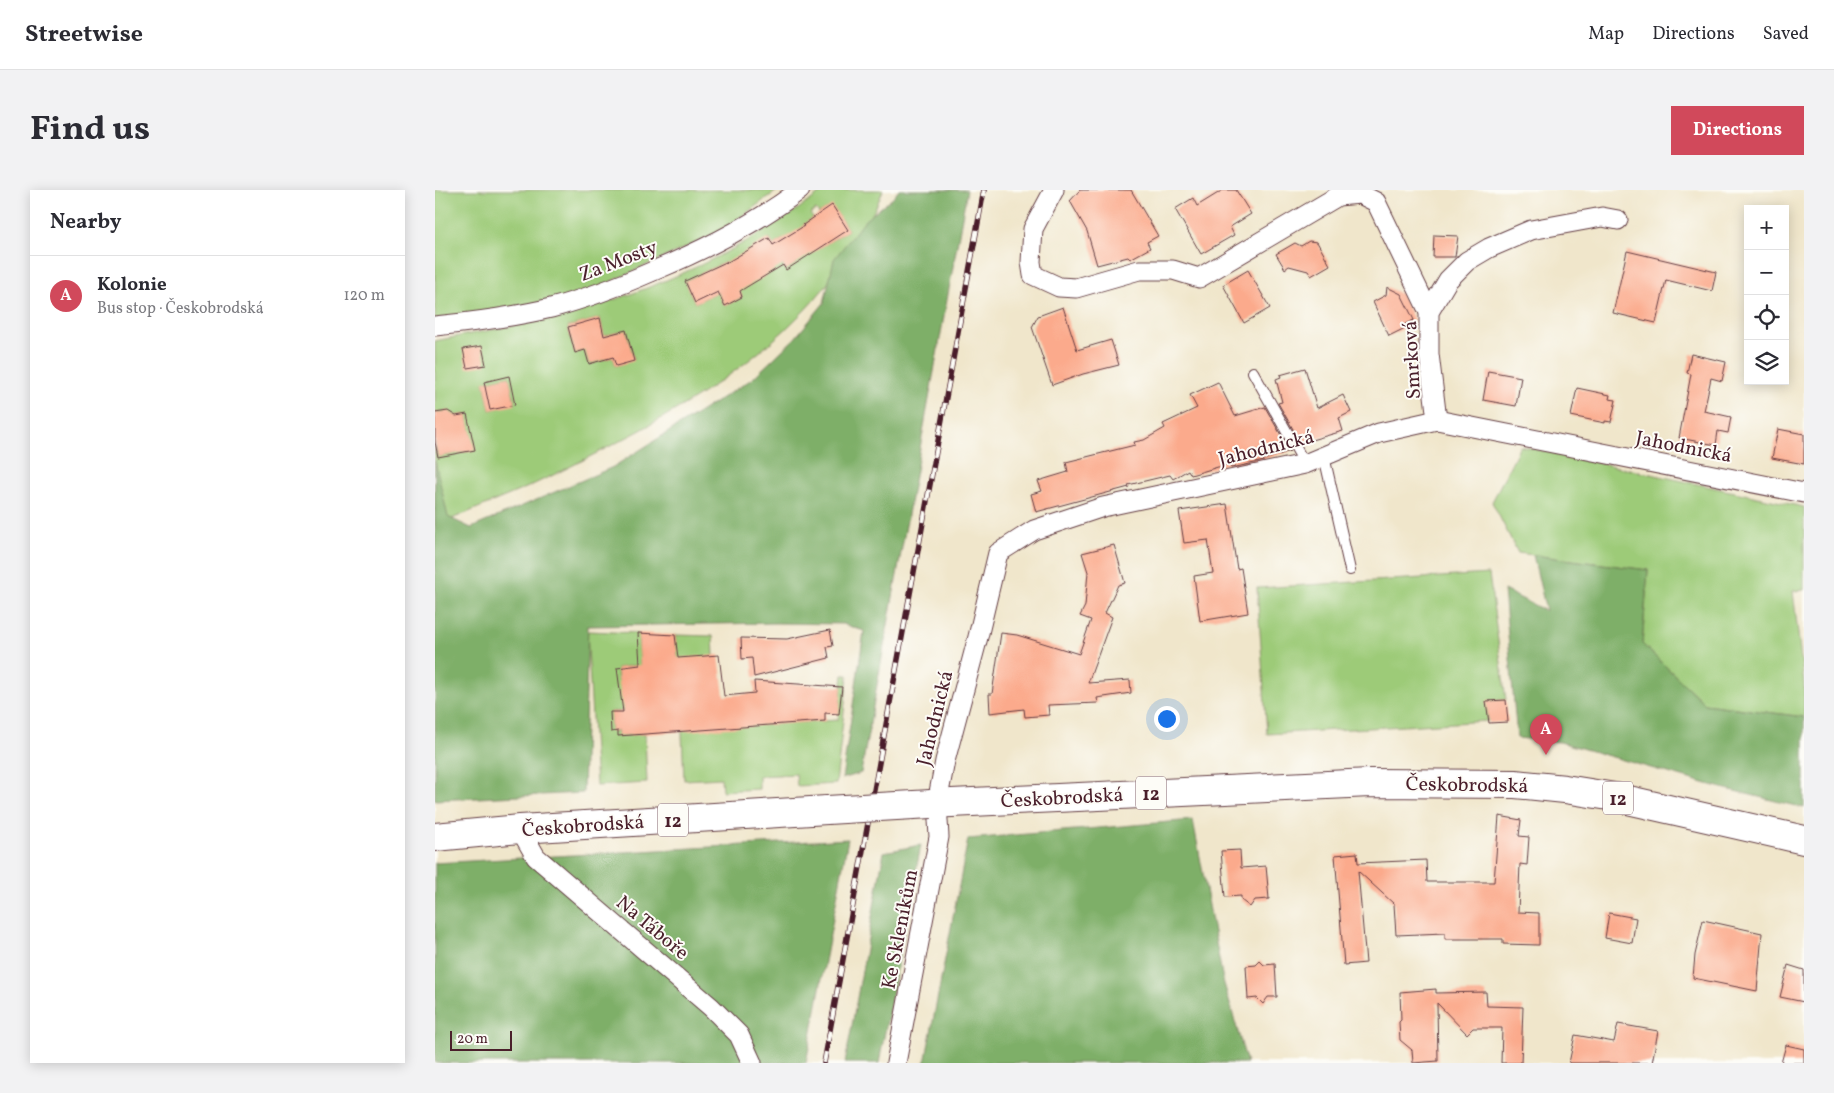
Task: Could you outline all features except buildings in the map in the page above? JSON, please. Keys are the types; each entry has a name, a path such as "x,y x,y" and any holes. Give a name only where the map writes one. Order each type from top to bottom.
{"main road":[{"name":"Českobrodská","path":"435,837 520,829 827,810 1371,783 1515,784 1565,789 1615,797 1804,840"}],"street":[{"name":"Za Mosty","path":"435,326 519,315 552,308 613,288 697,253 723,240 775,209 800,190"},
{"path":"1054,190 1033,229 1031,262 1033,275 1059,287 1076,288 1139,270 1173,270 1199,278 1338,196 1360,194 1376,202 1429,312"},
{"name":"Smrková","path":"1437,420 1429,354 1429,312 1448,280 1467,261 1489,248 1531,230 1602,216 1618,220"},
{"name":"Jahodnická","path":"934,804 979,637 997,553 1034,530 1103,507 1305,464 1379,433 1437,420 1804,493"},
{"name":"Ke Skleníkům","path":"896,1063 939,837 934,804"},
{"name":"Na Táboře","path":"520,829 535,857 711,1007 739,1035 752,1063"}],"lane":[{"path":"1253,372 1305,464"},
{"path":"1324,456 1350,570"}],"green space":[{"path":"435,190 778,190 720,232 590,291 532,307 435,319"},
{"path":"824,190 883,190 859,238 835,274 812,302 761,351 732,373 703,393 641,430 526,488 435,526 435,442 438,457 474,450 467,414 456,416 447,411 435,413 435,341 549,318 599,305 633,293 701,265 766,230","holes":["832,206 848,230 818,249 803,225 813,218 810,214 816,210 819,214","769,238 773,245 783,239 797,263 786,270","726,262 742,297 725,306 718,292 695,303 685,281","600,318 604,336 626,330 634,360 616,366 613,357 589,364 585,350 575,353 568,327","509,376 515,404 490,410 484,382"]},
{"path":"899,190 967,190 861,773 842,779 864,631 843,624 777,623 588,626 583,793 435,800 435,461 448,517 471,528 613,467 752,379 795,338 824,303 834,259 865,220 893,198"},
{"path":"1520,446 1804,507 1804,590 1793,591 1804,684 1804,717 1705,704 1642,644 1648,570 1518,553 1492,502"},
{"path":"1533,555 1648,570 1642,644 1705,704 1804,717 1804,808 1714,786 1560,742 1517,738 1504,590 1546,611"},
{"path":"1489,574 1506,700 1487,701 1488,721 1267,734 1257,588"},
{"path":"587,631 638,633 641,676 638,677 636,665 617,668 618,680 622,679 623,711 610,712 611,732 618,731 618,736 645,734 647,783 596,786"},
{"path":"675,635 713,636 716,695 746,726 838,720 843,675 848,675 836,784 797,786 796,774 759,776 759,789 722,791 721,778 684,780 679,666"},
{"path":"1193,820 1223,980 1247,1063 925,1063 968,839"},
{"path":"848,839 806,1063 435,1063 435,863"},
{"path":"921,845 879,1063 845,1063 884,852"}],"railway":[{"path":"824,1063 984,190"}],"place":[{"name":"Kolonie","path":"1546,755"}]}
